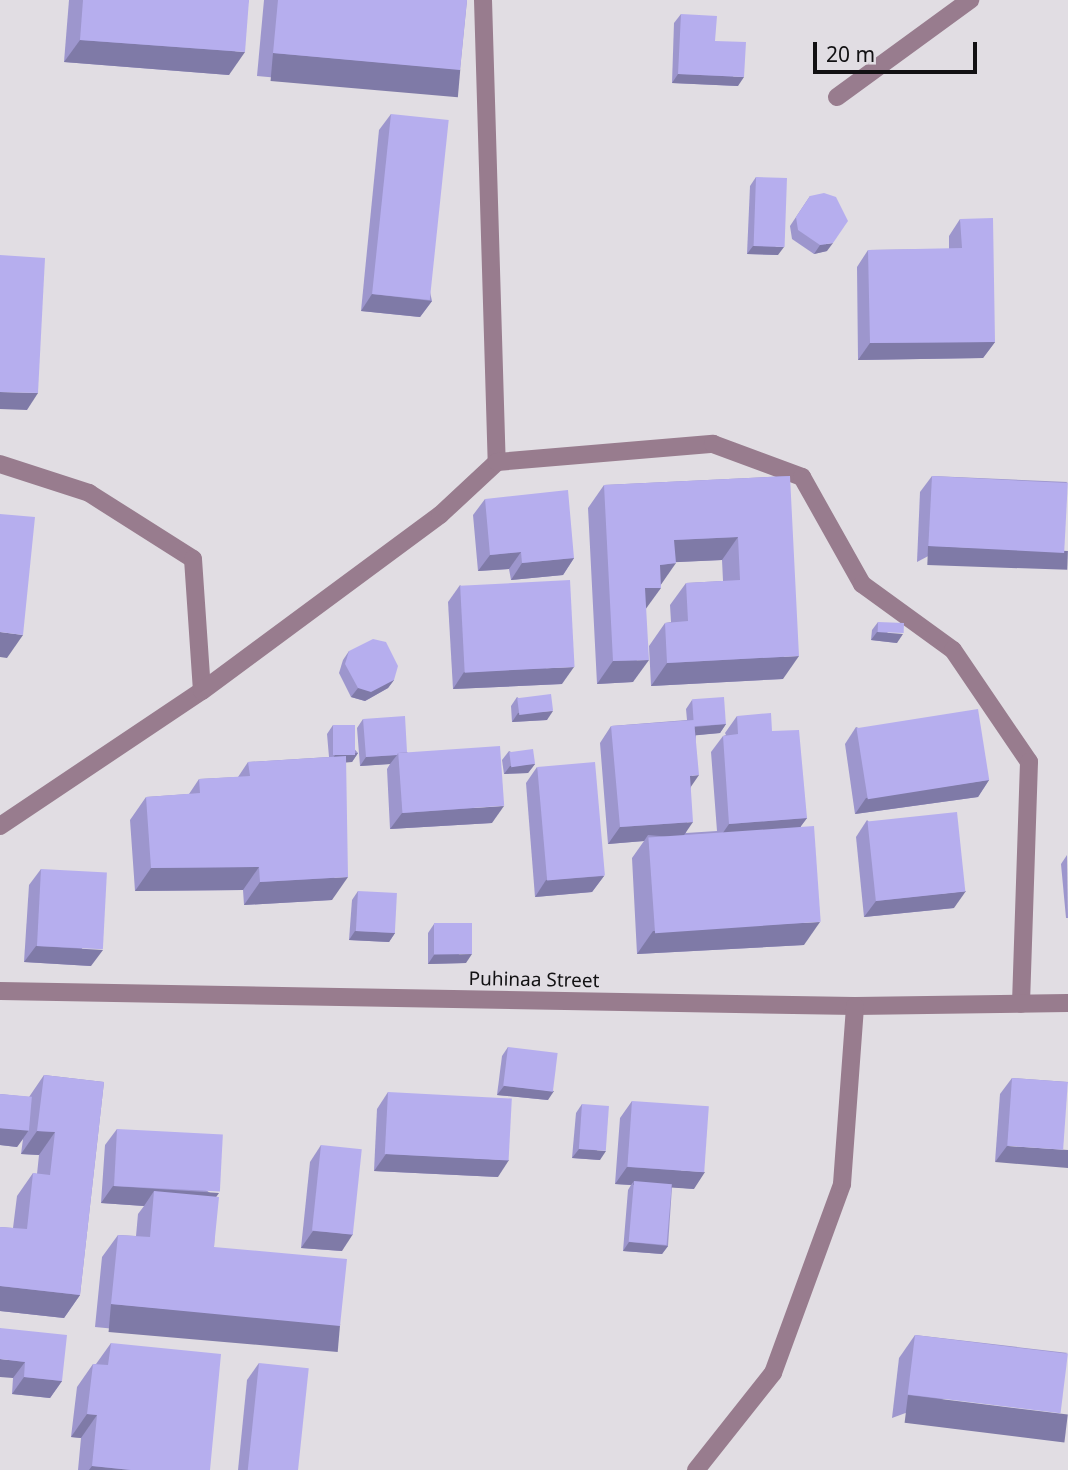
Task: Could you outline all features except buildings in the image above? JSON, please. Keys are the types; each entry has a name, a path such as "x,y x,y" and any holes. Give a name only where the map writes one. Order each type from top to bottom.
{"street":[{"path":"483,0 497,463"},
{"path":"837,97 970,0"},
{"path":"0,826 202,691 440,515 497,463 713,444 802,477 862,584 953,650 1030,762 1021,1004"},
{"path":"0,464 89,494 193,559 202,691"},
{"name":"Puhinaa Street","path":"0,991 855,1006 1068,1003"},
{"path":"696,1470 772,1373 842,1184 855,1006"}]}
